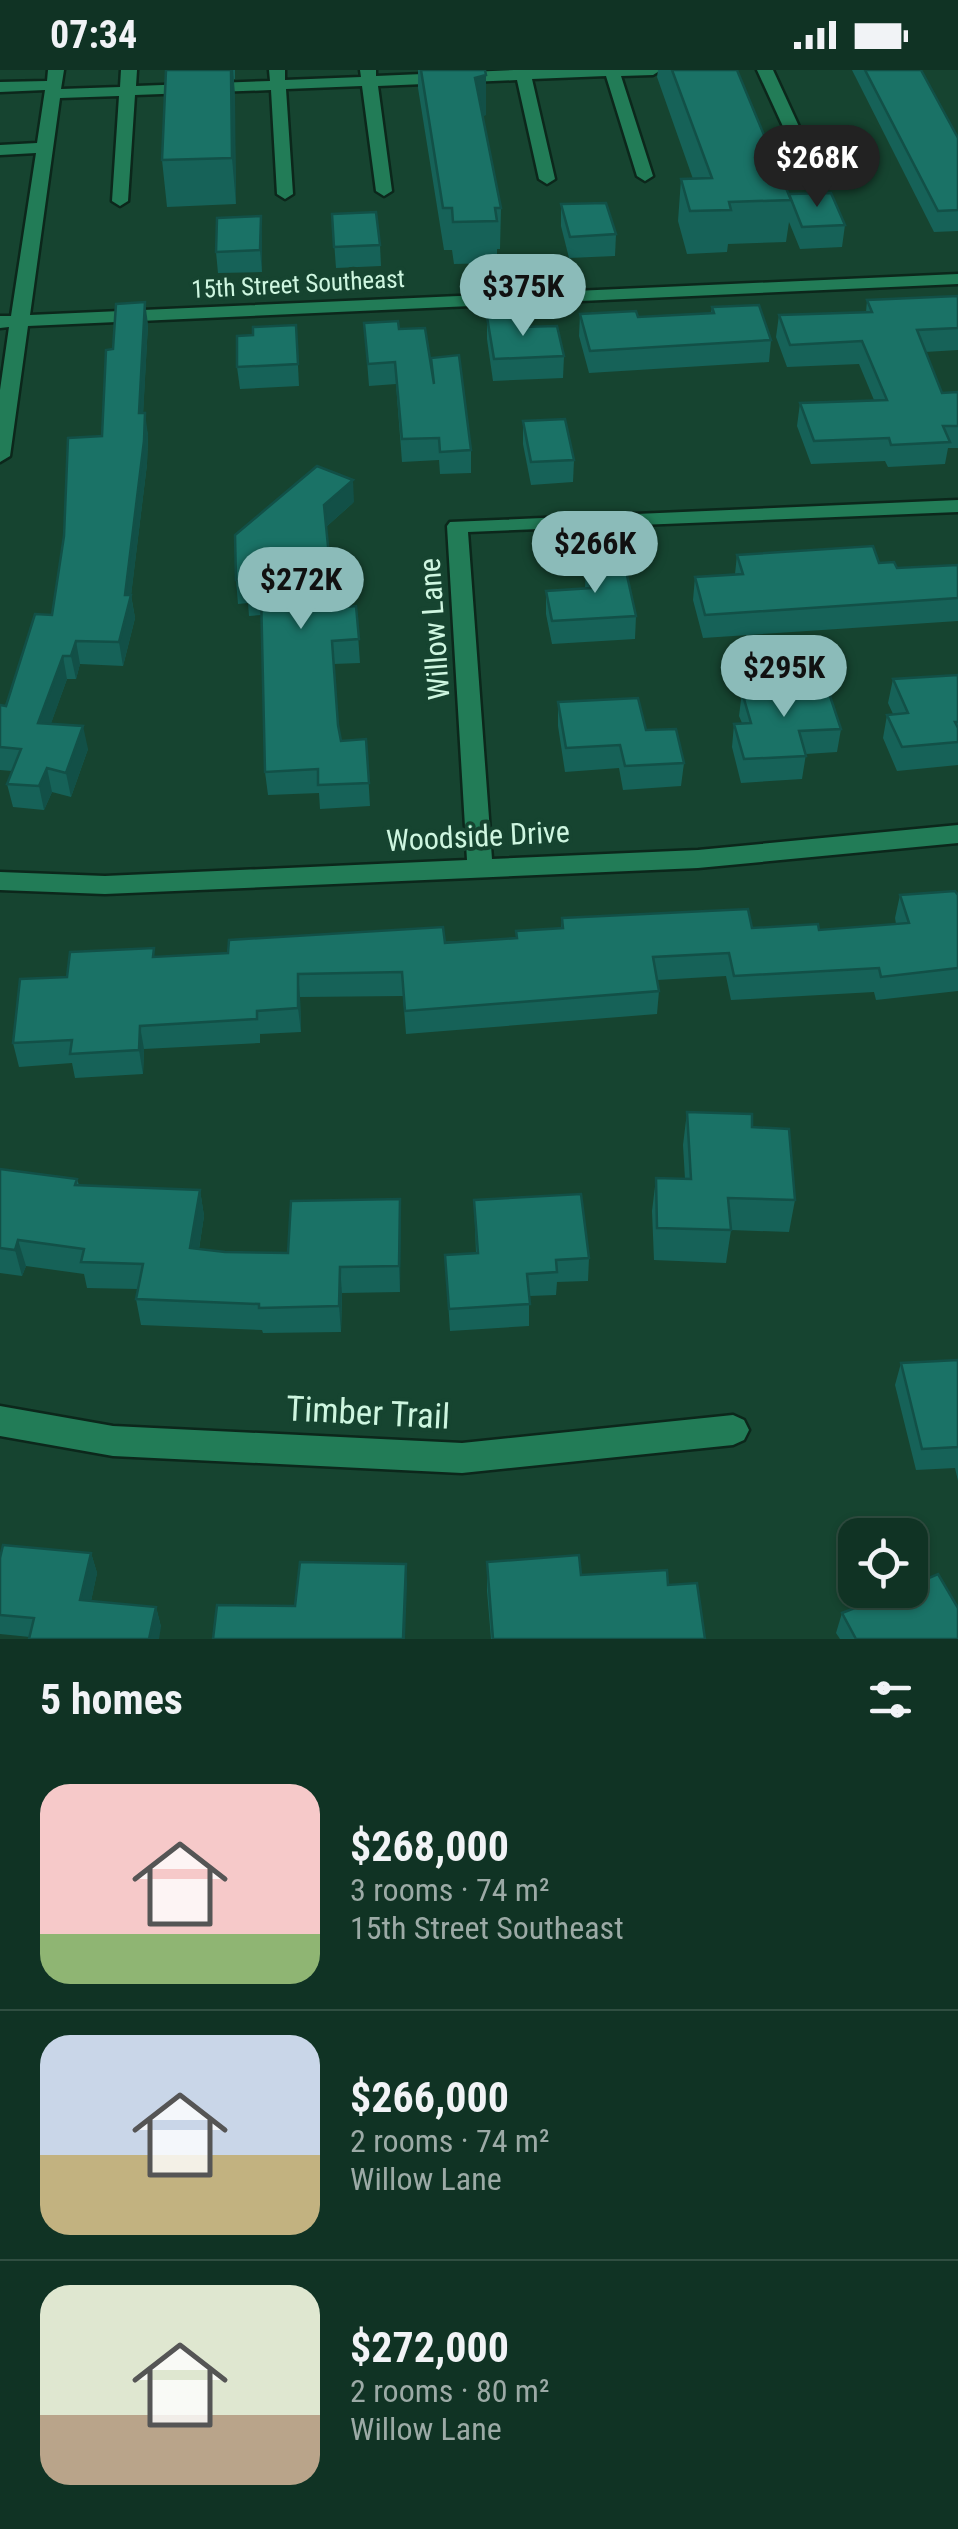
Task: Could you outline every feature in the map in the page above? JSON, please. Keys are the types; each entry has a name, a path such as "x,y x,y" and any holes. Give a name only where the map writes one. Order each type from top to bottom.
{"street":[{"path":"120,201 130,70"},
{"path":"0,87 55,83 128,91 277,77 653,70"},
{"path":"765,70 811,170"},
{"path":"612,71 645,176"},
{"path":"522,73 547,179"},
{"path":"369,76 384,191"},
{"path":"277,77 285,194"},
{"path":"0,456 10,322 55,83"},
{"path":"0,150 44,148"},
{"name":"15th Street Southeast","path":"10,322 958,279"},
{"name":"Willow Lane","path":"480,868 457,526 958,506"},
{"name":"Woodside Drive","path":"0,881 105,886 698,859 958,834"},
{"name":"Timber Trail","path":"0,1421 113,1440 462,1458 733,1430"}],"building":[{"path":"166,70 231,70 232,158 162,160"},
{"path":"421,70 485,70 486,75 475,78 501,208 495,208 497,221 453,222 452,208 443,208"},
{"path":"672,70 737,70 791,200 729,202 731,210 690,211 681,179 712,178"},
{"path":"865,70 921,70 958,138 958,210 938,211"},
{"path":"831,193 845,225 802,227 789,194"},
{"path":"606,203 616,234 570,237 561,204"},
{"path":"376,212 380,245 334,247 332,214"},
{"path":"261,216 260,250 216,252 217,218"},
{"path":"958,296 958,328 917,330 942,393 958,392 958,426 943,426 950,442 891,445 889,438 814,441 800,403 887,400 862,341 790,345 779,315 872,312 867,300"},
{"path":"145,302 139,413 145,413 144,441 125,595 131,595 119,642 76,641 71,656 63,656 38,723 83,726 66,773 47,768 39,786 7,784 21,749 0,747 0,705 6,706 35,614 52,615 64,536 68,438 102,436 106,350 113,349 116,304"},
{"path":"759,305 771,340 590,351 580,314 636,311 638,317 714,313 712,307"},
{"path":"518,316 520,327 557,326 564,356 494,359 487,317"},
{"path":"398,321 399,329 425,328 434,384 431,358 459,355 471,450 440,452 439,438 402,439 395,362 368,364 364,323"},
{"path":"296,325 298,364 237,367 237,336 253,335 253,327"},
{"path":"565,419 574,460 531,462 523,421"},
{"path":"317,466 353,480 324,505 334,608 356,606 359,639 332,641 338,725 341,741 366,739 369,783 318,785 318,769 265,772 261,592 247,593 246,580 236,580 235,535"},
{"path":"873,546 879,563 894,562 897,568 958,565 958,598 705,615 695,577 743,574 737,555"},
{"path":"624,562 636,616 552,621 546,591 591,588 586,565"},
{"path":"958,675 958,742 902,747 887,715 908,713 893,679"},
{"path":"826,684 841,729 799,731 806,756 744,759 734,724 751,723 742,692"},
{"path":"638,698 646,730 676,729 684,763 625,766 620,745 566,748 558,702"},
{"path":"955,891 958,968 881,977 879,968 734,976 729,953 653,957 659,991 405,1011 402,972 298,974 298,1008 257,1011 257,1019 140,1026 139,1050 70,1054 72,1040 13,1043 20,979 67,977 70,952 154,948 153,957 228,953 229,940 443,927 445,943 517,938 516,931 563,928 562,918 748,909 752,928 818,924 819,930 909,923 900,895"},
{"path":"687,1112 752,1114 752,1127 789,1129 795,1200 728,1198 731,1230 657,1228 656,1178 691,1179"},
{"path":"0,1169 77,1179 75,1185 200,1190 190,1248 225,1252 288,1253 291,1201 400,1199 399,1266 340,1267 339,1306 259,1308 259,1304 136,1299 143,1264 81,1262 84,1249 18,1240 15,1250 0,1248"},
{"path":"581,1194 589,1258 556,1260 557,1272 527,1274 530,1304 449,1309 445,1255 478,1253 474,1200"},
{"path":"958,1360 958,1447 922,1449 901,1363"},
{"path":"3,1545 91,1553 80,1600 156,1607 149,1639 29,1639 34,1618 0,1615"},
{"path":"579,1555 581,1575 667,1570 668,1585 697,1583 705,1639 493,1639 487,1562"},
{"path":"300,1562 406,1564 403,1639 213,1639 217,1605 295,1606"},
{"path":"938,1574 958,1608 958,1639 856,1639 842,1613 855,1608 928,1608 928,1578"}]}
